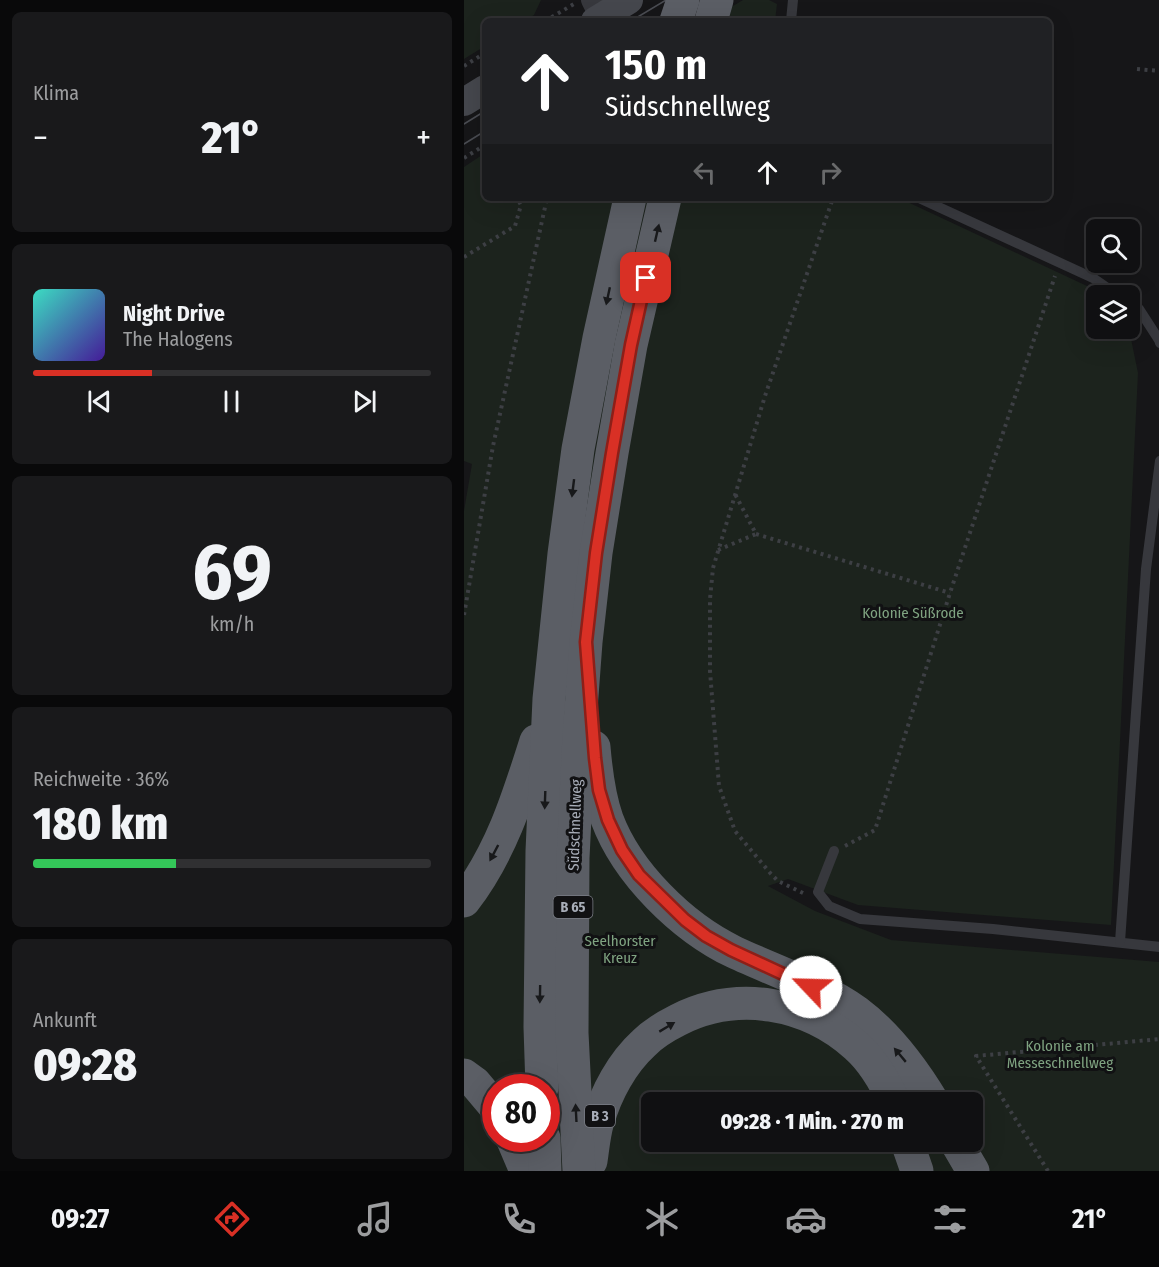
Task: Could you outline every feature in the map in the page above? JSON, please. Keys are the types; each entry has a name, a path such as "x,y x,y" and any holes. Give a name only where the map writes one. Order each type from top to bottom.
{"highway":[{"path":"677,18 683,0"},
{"path":"712,18 717,0"},
{"name":"Südschnellweg","path":"542,1074 542,851 549,699 564,554 578,449 599,338 629,201"},
{"name":"Südschnellweg","path":"579,1171 572,1033 573,858 586,642 596,553 631,345 664,201"},
{"path":"586,642 599,790 608,820 622,850 639,875 685,920 706,936 856,1011 900,1053 927,1092"},
{"path":"464,901 476,885 497,847 514,808 549,699"},
{"name":"B 3","path":"589,1171 598,1121 611,1088 624,1066 644,1042 665,1027 709,1008 735,1003 762,1004 788,1009 813,1018 836,1030 858,1047 892,1092"},
{"path":"464,1076 482,1091"},
{"path":"518,1152 526,1171"},
{"path":"544,1152 545,1171"},
{"path":"910,1152 917,1171"},
{"path":"962,1152 973,1171"}],"main road":[{"path":"592,10 629,0"},
{"path":"464,102 482,91"}],"lane":[{"path":"791,18 793,0"},
{"path":"926,201 1060,262 1103,285"},
{"path":"1140,311 1160,344"},
{"path":"1120,942 1146,569 1160,461"},
{"path":"834,851 818,892 829,906 860,919 993,929 1160,947"}],"path":[{"path":"558,18 592,10"},
{"path":"464,66 482,55"},
{"path":"1138,69 1160,71"},
{"path":"464,158 482,148"},
{"path":"464,257 515,226 521,204 519,201"},
{"path":"464,615 493,446 546,201"},
{"path":"818,892 803,893 778,881 771,874 736,831 719,786 710,671 710,599 713,568 765,396 832,201"},
{"path":"834,851 875,830 950,593 1060,262"},
{"path":"735,494 756,534"},
{"path":"718,550 756,534 950,593"},
{"path":"1048,1171 976,1056 1160,1039"}],"green space":[{"path":"464,0 541,0 534,15 529,18 482,18 482,48 464,59"},
{"path":"743,0 769,0 777,4 775,18 713,18"},
{"path":"482,155 482,201 905,201 1086,286 1086,339 1131,339 1138,373 1111,925 858,905 788,879 768,886 815,911 891,940 1159,962 1159,1171 464,1171 464,511 472,464 464,461 464,167"}],"tram line":[{"path":"636,18 666,0"},
{"path":"668,18 696,0"},
{"path":"464,124 482,113"},
{"path":"464,144 482,133"}],"route":[{"path":"646,278 631,345 612,453 596,553 586,642 599,790 608,820 622,850 639,875 664,901 706,936 811,987"}],"park label":[{"name":"Kolonie Süßrode","path":"913,613"},
{"name":"Seelhorster Kreuz","path":"620,950"},
{"name":"Kolonie am Messeschnellweg","path":"1060,1054"}]}
